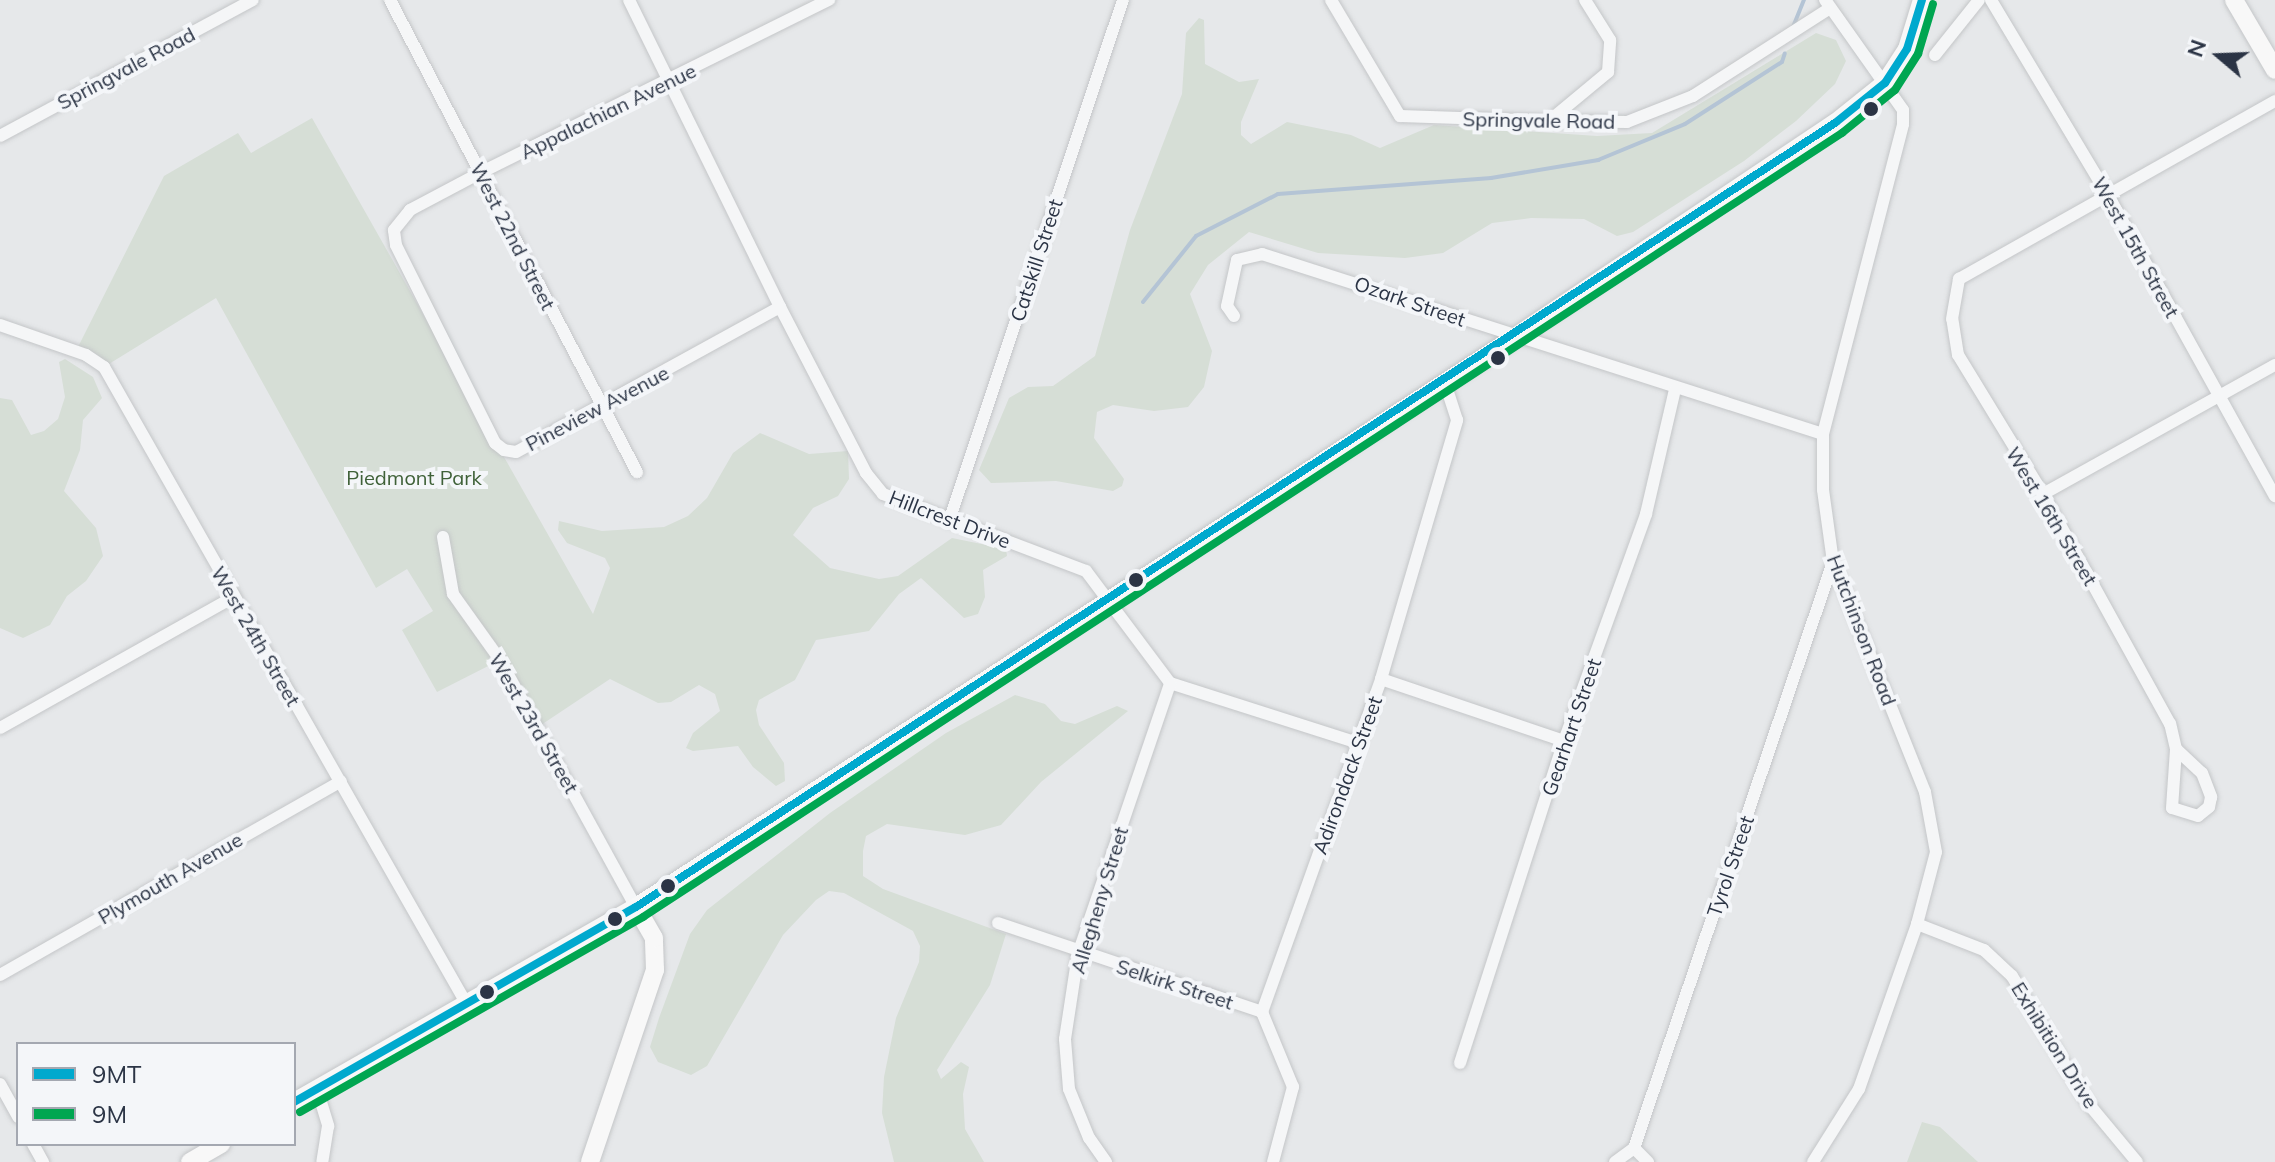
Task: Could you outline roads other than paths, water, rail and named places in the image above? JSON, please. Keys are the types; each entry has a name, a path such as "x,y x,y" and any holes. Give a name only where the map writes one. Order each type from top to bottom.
{"main road":[{"path":"296,1101 636,907 1515,337 1835,123 1885,83 1907,49 1922,0"},
{"path":"2234,0 2275,70"},
{"path":"590,1162 655,970 654,938 636,907"},
{"path":"190,1162 218,1146"}],"street":[{"name":"Springvale Road","path":"0,136 253,0"},
{"name":"West 22nd Street","path":"390,0 637,472"},
{"name":"Hillcrest Drive","path":"629,0 667,84 866,473 883,494 1086,571 1170,683"},
{"name":"Appalachian Avenue","path":"394,230 410,210 661,81 667,84 829,0"},
{"name":"Catskill Street","path":"949,521 1123,0"},
{"name":"Springvale Road","path":"1331,0 1400,116 1627,122 1693,96 1828,4"},
{"path":"1549,121 1608,72 1610,40 1585,0"},
{"path":"1935,55 1979,0"},
{"name":"West 15th Street","path":"1991,0 2109,197 2275,496"},
{"name":"Hutchinson Road","path":"1813,1162 1859,1089 1917,924 1936,852 1925,792 1833,562 1823,490 1823,434 1903,124 1903,110 1828,4"},
{"path":"2109,197 2275,101"},
{"name":"West 16th Street","path":"2109,197 1959,279 1952,319 1958,355 2043,494 2170,724 2176,749 2172,808 2198,816 2209,807 2211,797 2202,773 2176,749"},
{"name":"Pineview Avenue","path":"394,230 396,245 495,443 516,452 780,307"},
{"name":"Ozark Street","path":"1234,316 1227,306 1237,260 1262,254 1823,434"},
{"name":"West 24th Street","path":"0,325 86,355 104,367 466,1003"},
{"path":"2043,494 2275,365"},
{"name":"Adirondack Street","path":"1262,1012 1381,679 1457,420 1445,382"},
{"name":"Gearhart Street","path":"1460,1063 1564,741 1646,514 1675,389"},
{"name":"West 23rd Street","path":"443,537 453,594 500,660 636,907"},
{"name":"Tyrol Street","path":"1634,1148 1833,562"},
{"path":"0,728 233,597"},
{"path":"1381,679 1564,741"},
{"path":"1170,683 1358,743"},
{"name":"Allegheny Street","path":"1106,1162 1089,1138 1069,1089 1065,1039 1078,954 1170,683"},
{"name":"Plymouth Avenue","path":"0,975 341,781"},
{"name":"Selkirk Street","path":"998,923 1078,954 1262,1012"},
{"name":"Exhibition Drive","path":"1917,924 1984,950 2012,976 2087,1102 2137,1162"},
{"path":"1262,1012 1293,1087 1273,1162"},
{"path":"0,1084 16,1113"},
{"path":"317,1089 328,1126 322,1162"},
{"path":"1615,1162 1634,1148 1648,1162"}],"waterway":[{"path":"1793,27 1804,0"},
{"path":"1143,302 1196,236 1278,194 1491,178 1598,160 1685,124 1782,62 1785,53"}],"park label":[{"name":"Piedmont Park","path":"414,477"}]}
